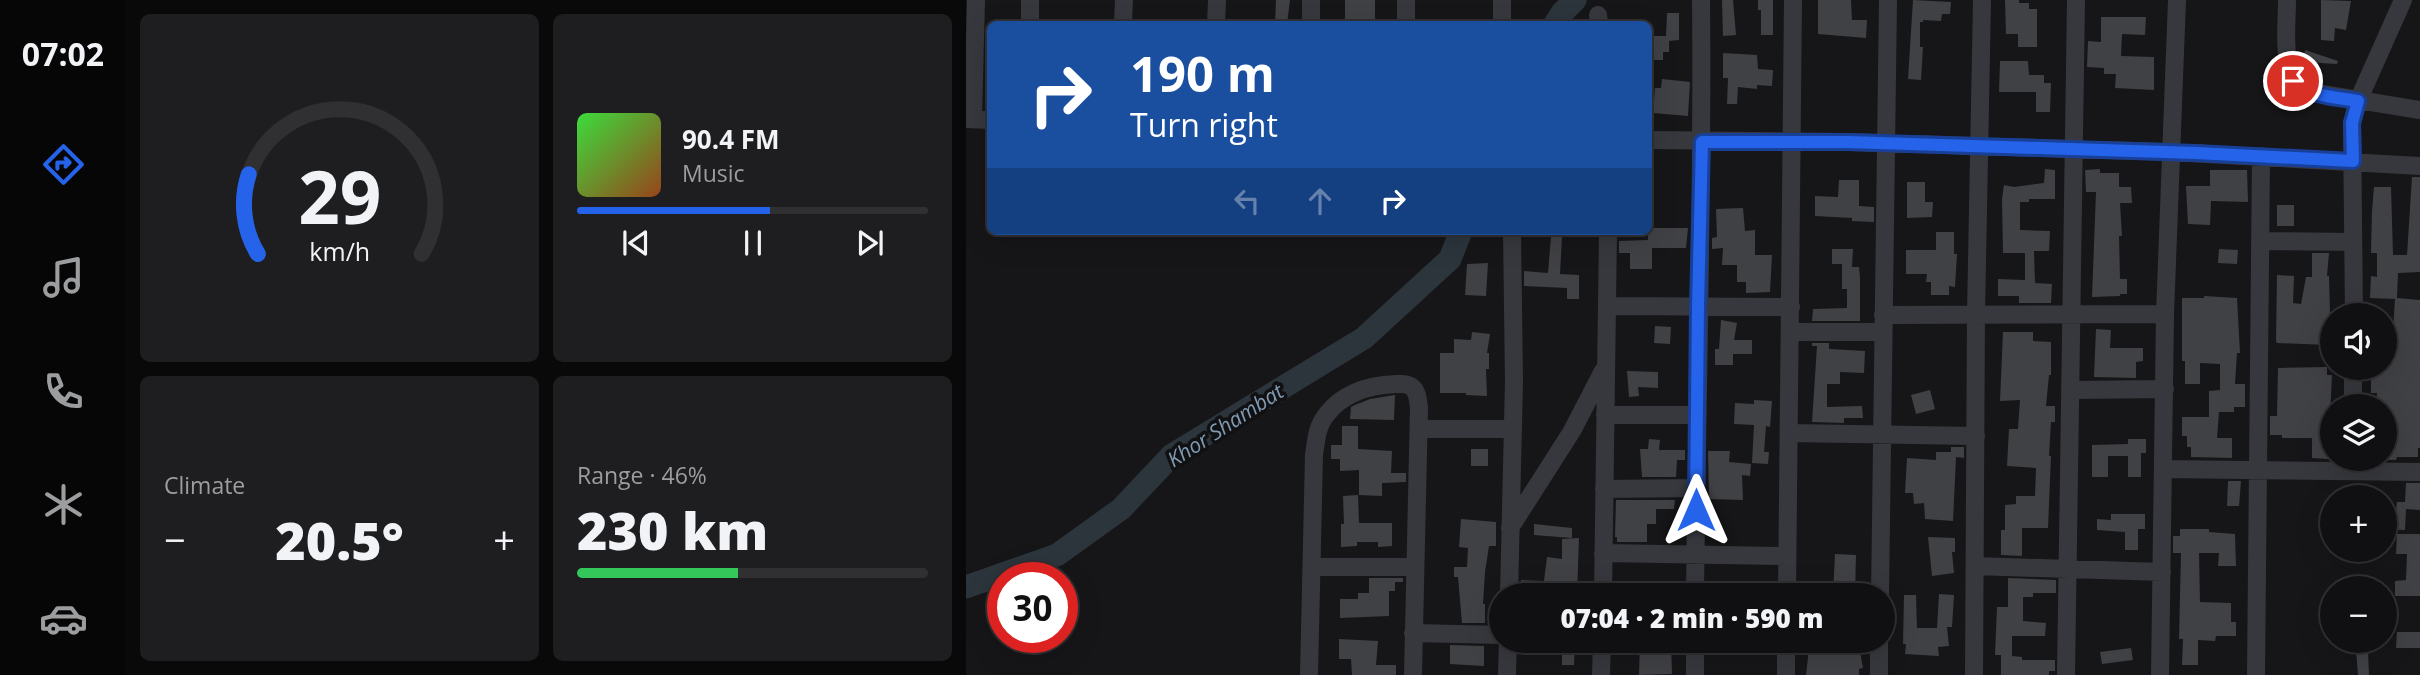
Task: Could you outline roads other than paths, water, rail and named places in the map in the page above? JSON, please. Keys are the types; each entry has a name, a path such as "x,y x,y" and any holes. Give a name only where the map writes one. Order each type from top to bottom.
{"street":[{"path":"975,0 977,120"},
{"path":"1030,0 1030,21"},
{"path":"1124,0 1124,21"},
{"path":"1216,21 1217,0"},
{"path":"1311,0 1311,21"},
{"path":"1406,0 1406,21"},
{"path":"1502,0 1502,21"},
{"path":"1695,583 1702,0"},
{"path":"1787,583 1793,0"},
{"path":"1880,583 1888,0"},
{"path":"1974,675 1976,314 1982,0"},
{"path":"2066,675 2076,0"},
{"path":"2160,675 2165,314 2177,0"},
{"path":"2287,0 2287,46 2293,81 2304,91 2420,110"},
{"path":"2354,303 2352,123 2358,101 2403,0"},
{"path":"1652,140 2171,152 2420,166"},
{"path":"2256,675 2261,156"},
{"path":"1509,583 1513,429 1512,235"},
{"path":"1603,583 1608,235"},
{"path":"2260,241 2353,242"},
{"path":"1608,306 1791,307"},
{"path":"1790,332 1976,314 2165,314"},
{"path":"1510,528 1572,432 1606,365"},
{"path":"1309,675 1314,455 1317,432 1326,414 1345,397 1381,384 1408,385 1417,394 1419,429 1413,675"},
{"path":"2070,390 2165,389"},
{"path":"1605,415 1697,415"},
{"path":"1419,429 1513,429"},
{"path":"1789,433 1976,436"},
{"path":"2164,469 2259,471 2320,467"},
{"path":"2397,470 2420,472"},
{"path":"1604,489 1696,488"},
{"path":"1603,553 1787,556"},
{"path":"1975,566 2162,572"},
{"path":"1312,567 1414,567"},
{"path":"1413,633 1489,635"},
{"path":"1507,675 1508,653"},
{"path":"1601,675 1602,653"},
{"path":"1695,653 1695,675"},
{"path":"1786,653 1786,675"},
{"path":"1879,653 1879,675"}],"waterway":[{"name":"Khor Shambat","path":"1557,21 1575,0"},
{"name":"Khor Shambat","path":"966,587 1057,555 1121,509 1172,455 1364,338 1450,259 1459,235"}]}
